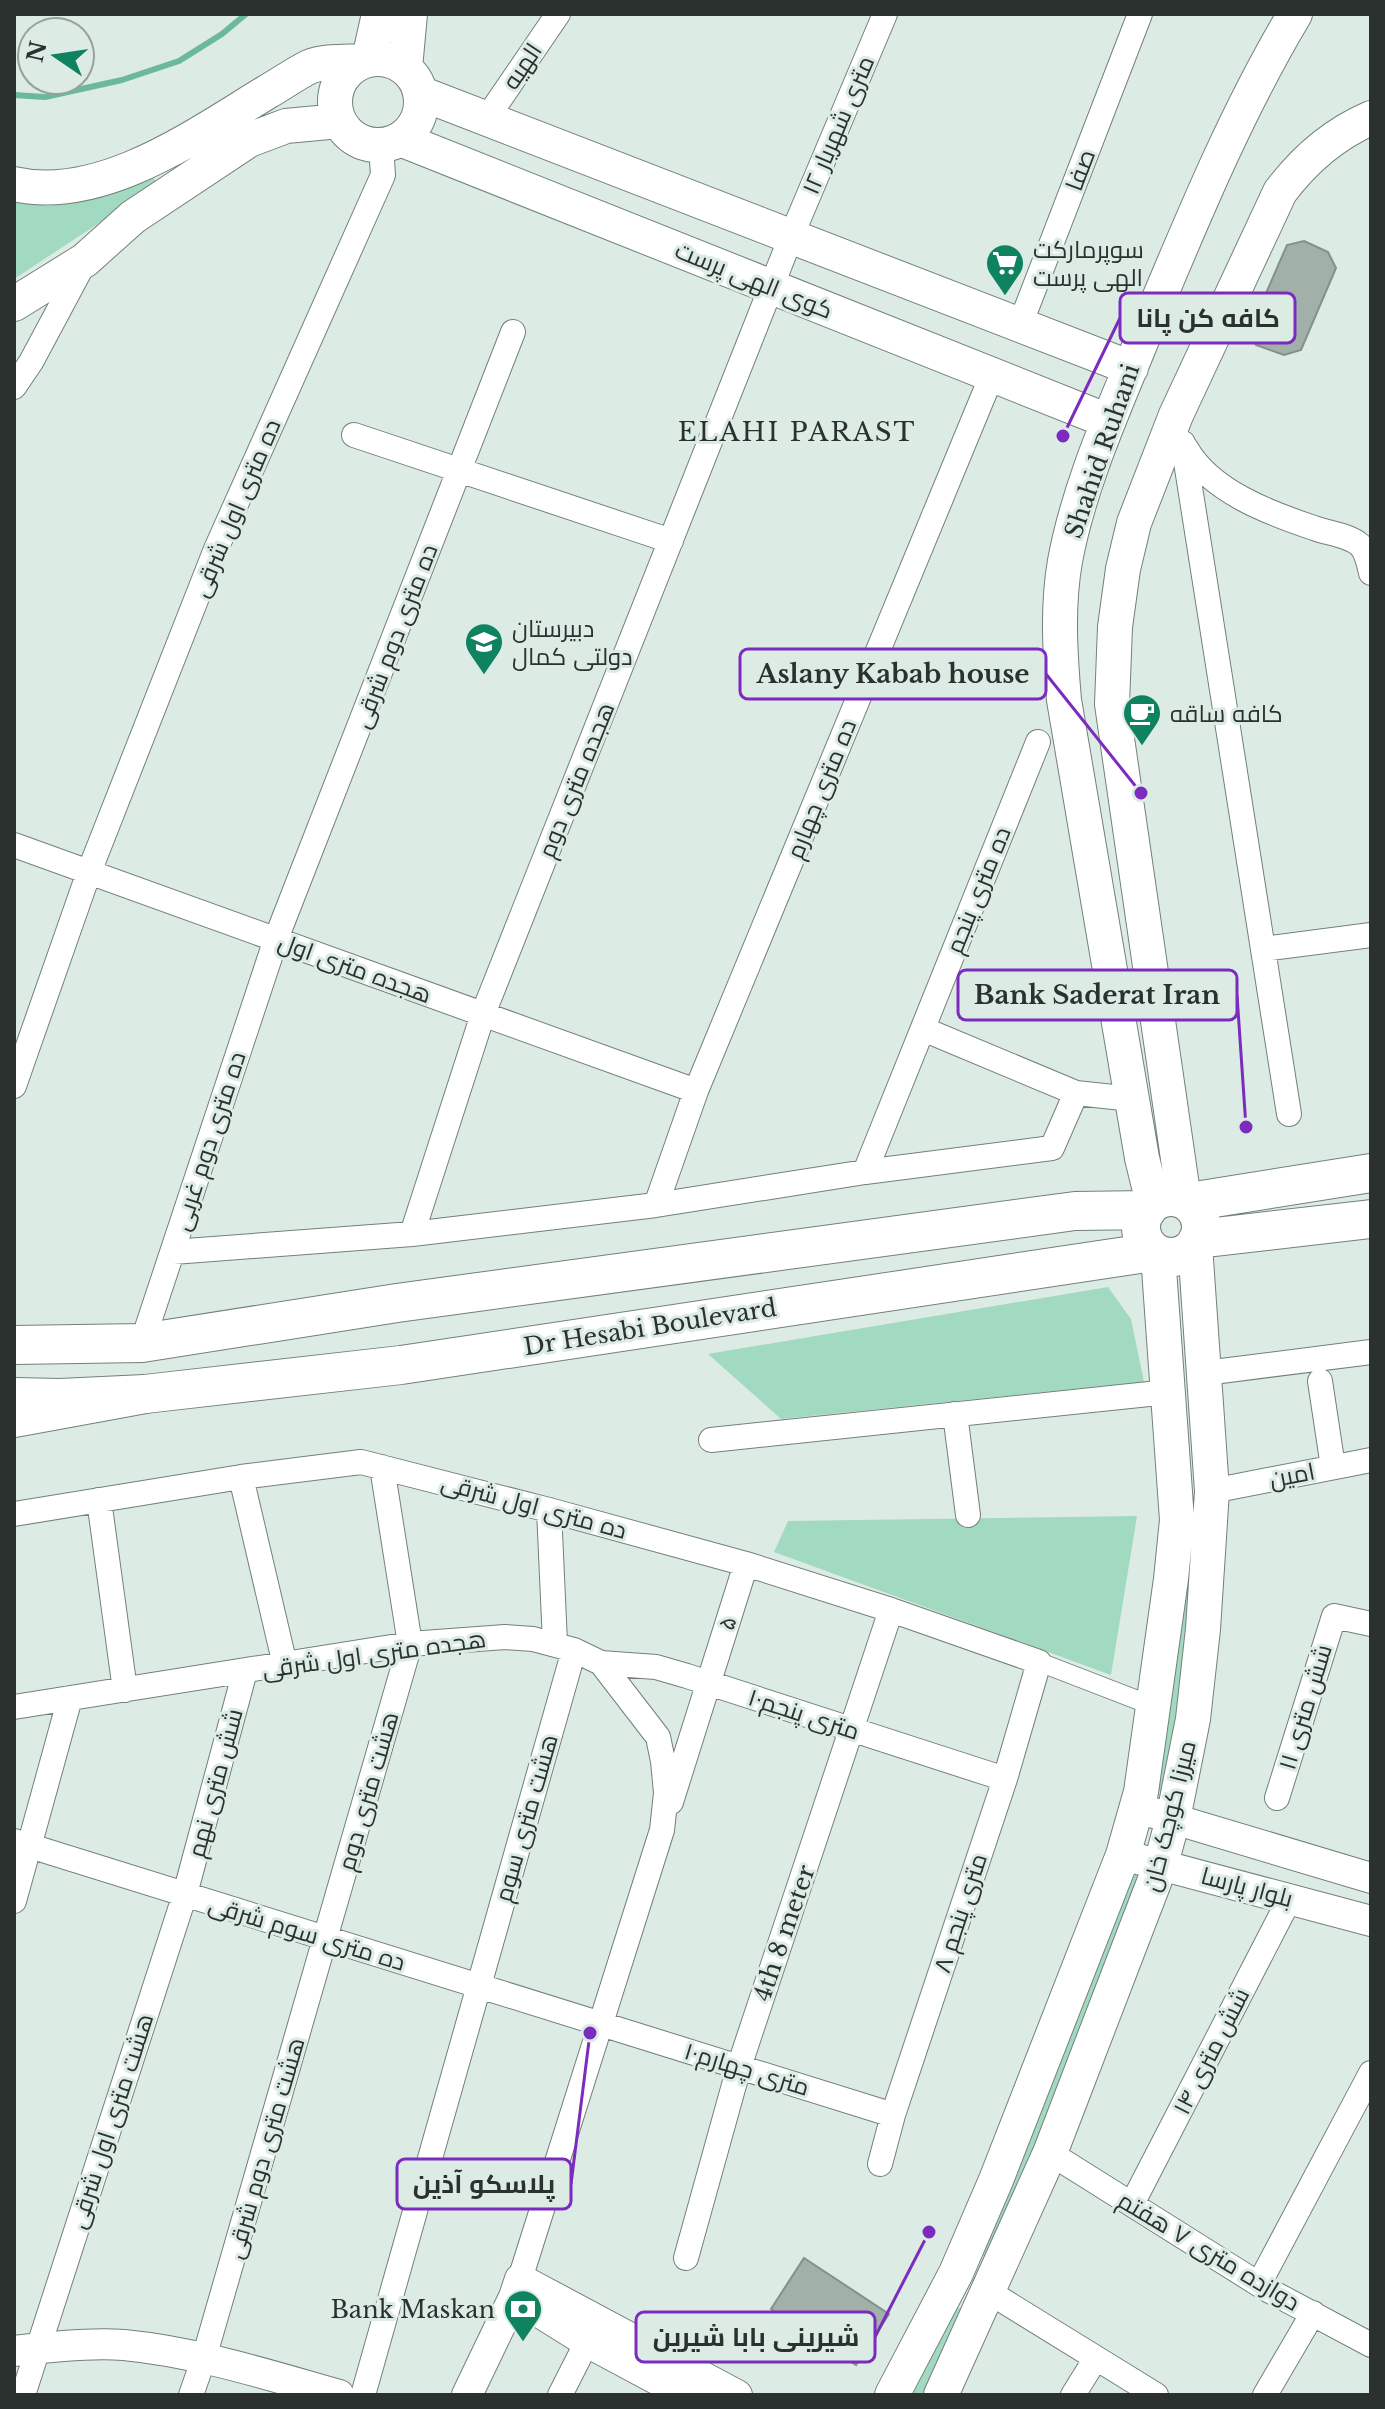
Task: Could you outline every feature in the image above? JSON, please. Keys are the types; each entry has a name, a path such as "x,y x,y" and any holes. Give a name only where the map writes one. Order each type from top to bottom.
{"main road":[{"path":"379,14 366,60 351,68 341,79 335,92 335,107 346,132 357,140 390,142 408,133 421,107 413,80 410,14"},
{"name":"Shahid Ruhani","path":"1168,1204 1142,1158 1064,700 1059,642 1060,603 1065,560 1080,502 1108,421 1226,148 1269,58 1295,14"},
{"path":"14,184 28,187 76,185 130,169 189,139 312,65 394,61 413,80 487,118 1131,368"},
{"path":"1168,1204 1112,704 1115,627 1123,569 1134,523 1180,429 1280,192 1298,169 1321,148 1371,118"},
{"path":"14,304 85,260 133,217 249,140 286,126 339,121"},
{"name":"کوی الهی پرست","path":"390,142 772,287 1108,421"},
{"path":"14,1345 142,1343 397,1303 1075,1211 1168,1204 1371,1173"},
{"path":"1168,1204 1199,1216 1201,1226 1197,1242"},
{"path":"1168,1204 1141,1223 1141,1233 1144,1242 1156,1254 1179,1257 1197,1242 1371,1219"},
{"name":"میرزا کوچک خان","path":"941,2395 1050,2153 1161,1864 1173,1819 1193,1719 1211,1504 1197,1242"},
{"name":"میرزا کوچک خان","path":"892,2395 956,2273 996,2180 1123,1855 1142,1787 1177,1520 1156,1254"},
{"name":"Dr Hesabi Boulevard","path":"145,1394 416,1362 1156,1254"},
{"path":"14,1397 145,1394"},
{"path":"14,1418 145,1394"},
{"path":"1177,1520 1211,1504"},
{"path":"1172,1576 1207,1578"}],"street":[{"name":"الهیه","path":"487,118 558,14"},
{"name":"۱۲ متری شهریار","path":"772,287 885,14"},
{"name":"صفا","path":"1020,325 1140,14"},
{"name":"ده متری اول شرقی","path":"14,1086 89,872 216,549 383,175 390,142"},
{"path":"14,387 31,362 85,260"},
{"name":"هجده متری دوم","path":"412,1234 483,1014 772,287"},
{"name":"ده متری دوم شرقی","path":"276,939 513,332"},
{"name":"ده متری چهارم","path":"656,1205 696,1091 992,375"},
{"path":"1180,429 1193,460 1235,495 1359,544 1367,556 1371,573"},
{"path":"1180,429 1289,1114"},
{"path":"354,435 671,541"},
{"name":"ده متری پنجم","path":"865,1172 1038,742"},
{"name":"هجده متری اول","path":"14,845 696,1091"},
{"path":"1263,949 1371,935"},
{"name":"ده متری دوم غربی","path":"142,1343 276,939"},
{"path":"923,1029 1076,1093 1132,1099"},
{"path":"173,1252 412,1234 656,1205 865,1172 1052,1148 1076,1093"},
{"path":"1205,1373 1371,1352"},
{"path":"1320,1381 1333,1467"},
{"path":"711,1440 1168,1392"},
{"path":"955,1414 968,1515"},
{"name":"امین","path":"1211,1504 1333,1467 1371,1460"},
{"name":"ده متری اول شرقی","path":"14,1514 241,1477 361,1462 746,1564 1039,1662"},
{"path":"382,1467 410,1644"},
{"path":"241,1477 285,1665"},
{"path":"99,1500 125,1690"},
{"name":"هشت متری سوم","path":"363,2395 477,1985 564,1646 549,1510"},
{"name":"۵","path":"662,1830 746,1564"},
{"name":"4th 8 meter","path":"686,2258 739,2067 891,1610"},
{"name":"شش متری ۱۱","path":"1277,1798 1334,1616 1371,1624"},
{"name":"هجده متری اول شرقی","path":"14,1707 410,1644 505,1637 564,1646 601,1663 658,1737 666,1793 662,1830 517,2288"},
{"name":"هشت متری دوم","path":"325,1938 410,1644"},
{"path":"1039,1662 1153,1706"},
{"name":"۸ متری پنجم","path":"880,2164 893,2115 1005,1779 1039,1662"},
{"name":"۱۰متری پنجم","path":"601,1663 656,1667 1005,1779"},
{"name":"شش متری نهم","path":"185,1894 245,1671"},
{"path":"14,1901 22,1844 70,1698"},
{"name":"بلوار پارسا","path":"1137,1808 1371,1878"},
{"name":"ده متری سوم شرقی","path":"22,1844 601,2024"},
{"name":"بلوار پارسا","path":"1123,1855 1371,1921"},
{"name":"هشت متری اول شرقی","path":"23,2395 26,2350 185,1894"},
{"name":"شش متری ۱۴","path":"1132,2204 1290,1898"},
{"name":"هشت متری دوم شرقی","path":"191,2395 325,1938"},
{"name":"۱۰متری چهارم","path":"601,2024 893,2115"},
{"path":"1259,2284 1371,2073"},
{"name":"دوازده متری ۷ هفتم","path":"1050,2153 1259,2284 1371,2345"},
{"path":"517,2288 587,2342 686,2395"},
{"path":"467,2395 517,2288"},
{"path":"517,2288 737,2395"},
{"path":"989,2292 1156,2395"},
{"path":"1265,2395 1313,2313"},
{"path":"560,2395 587,2342"},
{"path":"26,2350 122,2345 204,2358 339,2395"},
{"path":"1073,2395 1096,2358"}],"green space":[{"path":"147,174 160,183 14,279 14,201 49,206"},
{"path":"1108,1287 1131,1319 1144,1382 781,1419 708,1354"},
{"path":"1137,1516 1111,1675 774,1552 788,1521"},
{"path":"1171,1579 1199,1581 1172,1794 1142,1787"},
{"path":"1120,1862 1152,1869 994,2261 974,2251"},
{"path":"963,2308 935,2395 903,2395 944,2309"}],"building":[{"path":"1304,241 1328,252 1336,268 1301,350 1284,355 1256,345 1250,330 1287,245"},
{"path":"804,2258 889,2314 856,2365 771,2309"}],"waterway":[{"path":"14,95 45,97 122,80 179,61 222,34 246,14"}],"place":[{"name":"سوپرمارکت الهی پرست","path":"1005,297"},
{"name":"کافه کن پانا","path":"1063,436"},
{"name":"دبیرستان دولتی کمال","path":"484,676"},
{"name":"کافه ساقه","path":"1142,747"},
{"name":"Aslany Kabab house","path":"1141,793"},
{"name":"Bank Saderat Iran","path":"1246,1127"},
{"name":"پلاسکو آذین","path":"590,2033"},
{"name":"شیرینی بابا شیرین","path":"929,2232"},
{"name":"Bank Maskan","path":"523,2343"}],"district":[{"name":"ELAHI PARAST","path":"797,432"}]}
